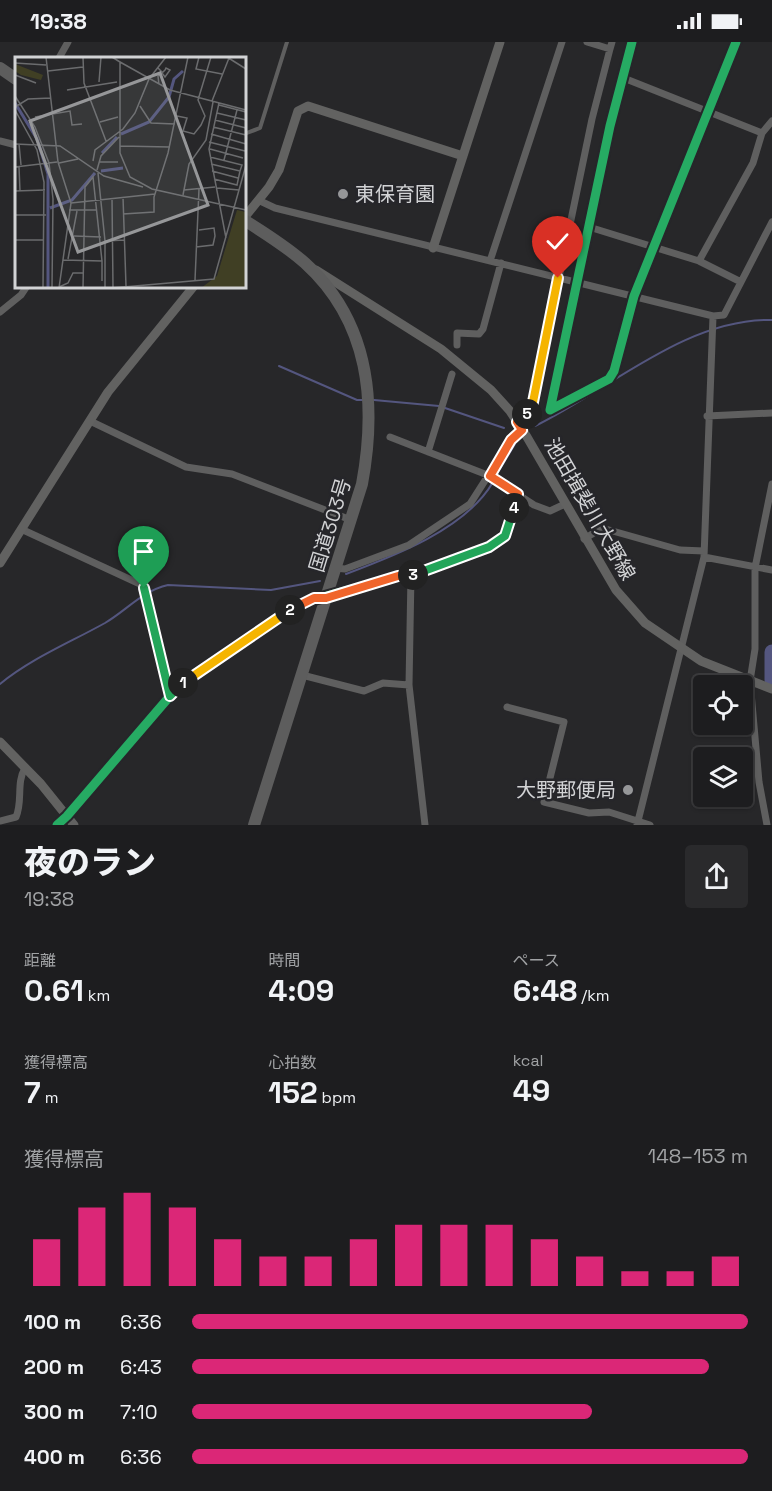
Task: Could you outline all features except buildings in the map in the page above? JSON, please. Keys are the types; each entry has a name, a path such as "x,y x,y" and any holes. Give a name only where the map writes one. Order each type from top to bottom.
{"highway":[{"path":"0,68 15,78"},
{"path":"0,74 15,84"},
{"name":"国道303号","path":"246,220 304,262 325,285 356,336 364,368 370,410 369,446 362,484 254,825"},
{"name":"国道303号","path":"246,231 299,268 319,290 338,316 364,368"}],"street":[{"path":"60,57 68,42"},
{"path":"433,248 500,42"},
{"path":"490,261 562,42"},
{"path":"335,568 345,569 409,545 470,504 532,407 591,119 611,46 587,42"},
{"path":"632,42 621,77 550,410 609,379 621,351 634,297 736,42"},
{"path":"621,77 762,133"},
{"path":"246,216 279,170 298,111 308,106 463,156"},
{"path":"699,261 753,163 762,133 772,121"},
{"path":"0,141 15,143"},
{"path":"258,200 274,208 577,282 713,320 723,315 772,222"},
{"path":"589,227 699,261 741,282"},
{"name":"池田揖斐川大野線","path":"304,262 463,366 491,390 519,426 584,539 630,608 645,623 681,649 701,661 735,675"},
{"path":"457,345 457,333 479,334 483,329 501,263"},
{"path":"0,312 21,295 26,288"},
{"path":"0,563 108,392 192,288"},
{"path":"638,823 704,554 707,416 713,320"},
{"path":"428,452 452,374"},
{"path":"707,416 772,413"},
{"path":"90,421 186,467 232,474 351,520"},
{"path":"390,437 490,476 534,505 550,511 565,504"},
{"path":"753,675 757,568 772,484"},
{"path":"57,825 170,696 205,667 298,604 398,576 411,575 489,547 505,536 518,494"},
{"path":"584,539 602,528 680,550 772,570"},
{"path":"21,529 140,584 148,598 170,696"},
{"path":"411,575 410,685 425,825"},
{"path":"302,675 364,691 383,682 410,685"},
{"name":"池田揖斐川大野線","path":"753,682 772,689"},
{"path":"753,696 759,782 767,825"},
{"path":"507,707 564,722 544,802 589,813 609,812 650,825"},
{"path":"0,742 74,825"},
{"path":"0,821 16,817 20,809 20,782 25,768"}],"lane":[{"path":"246,133 260,128 287,42"}],"waterway":[{"path":"535,426 679,343 709,331 740,323 772,320"},
{"path":"279,366 357,400 365,400"},
{"path":"374,400 439,406"},
{"path":"445,408 504,428"},
{"path":"495,477 515,444"},
{"path":"346,574 385,559 447,527 481,499 493,482"},
{"path":"0,684 25,666 105,623 142,596 168,585 271,590 320,581"},
{"path":"772,652 772,680"}],"cycle path":[{"path":"632,42 610,126 550,410 609,379 614,371 634,296 736,42"},
{"path":"57,825 170,696 205,667 298,604 398,576 411,575 489,547 505,536 518,494"}],"place":[{"name":"東保育園","path":"343,194"},
{"name":"大野郵便局","path":"628,790"}],"route":[{"path":"144,588 170,696 181,684 298,604 398,576 411,575 489,547 505,536 518,494 490,476 511,440 522,430 517,422 532,407 558,278"}]}
